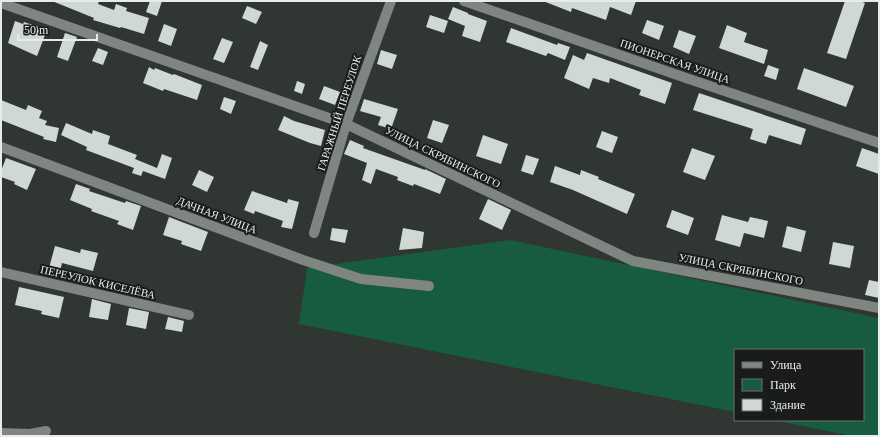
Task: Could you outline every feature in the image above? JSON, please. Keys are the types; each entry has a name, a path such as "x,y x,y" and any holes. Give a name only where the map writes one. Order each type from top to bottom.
{"street":[{"name":"ГАРАЖНЫЙ ПЕРЕУЛОК","path":"314,233 346,124 391,1"},
{"name":"ПИОНЕРСКАЯ УЛИЦА","path":"464,1 879,142"},
{"name":"УЛИЦА СКРЯБИНСКОГО","path":"1,3 346,124 634,261 879,308"},
{"name":"ДАЧНАЯ УЛИЦА","path":"1,147 303,260 361,279 429,286"},
{"name":"ПЕРЕУЛОК КИСЕЛЁВА","path":"1,272 189,315"},
{"path":"1,433 30,434 46,431"}],"green space":[{"path":"510,240 879,318 879,436 852,436 778,421 864,421 864,349 734,349 734,412 299,324 307,268"}],"building":[{"path":"52,1 99,1 98,4 114,10 116,4 127,8 126,11 149,18 144,34 93,20 94,18"},
{"path":"150,1 162,1 157,16 146,12"},
{"path":"543,1 636,1 631,15 610,7 606,20 572,8 571,12"},
{"path":"845,1 860,1 865,3 846,59 827,53"},
{"path":"247,6 262,12 256,24 242,18"},
{"path":"453,7 487,21 480,42 462,36 465,26 448,19"},
{"path":"430,15 448,21 444,33 426,27"},
{"path":"647,20 664,26 659,40 642,33"},
{"path":"15,21 23,24 24,22 47,30 37,56 8,43"},
{"path":"164,24 177,29 171,46 158,41"},
{"path":"727,25 747,33 744,42 768,50 764,64 719,48"},
{"path":"511,28 557,45 558,43 570,47 565,60 548,53 546,56 506,42"},
{"path":"679,30 696,36 689,54 673,47"},
{"path":"65,33 77,37 68,61 57,57"},
{"path":"222,38 233,42 224,63 213,59"},
{"path":"260,41 268,45 258,70 250,67"},
{"path":"98,48 108,52 103,65 92,61"},
{"path":"381,50 397,55 392,69 377,64"},
{"path":"587,53 672,83 665,104 639,95 641,90 610,78 609,83 593,78 589,89 564,78 573,55 584,60"},
{"path":"768,65 779,69 776,80 764,76"},
{"path":"149,67 154,70 155,68 173,75 174,74 202,85 197,100 164,89 163,91 143,83"},
{"path":"804,68 854,86 846,107 797,89"},
{"path":"297,81 305,84 302,94 294,91"},
{"path":"324,86 340,92 335,105 319,99"},
{"path":"699,93 806,129 801,145 769,135 766,144 750,139 753,129 693,110"},
{"path":"224,97 236,101 231,114 220,109"},
{"path":"364,99 398,109 391,129 378,125 381,117 360,111"},
{"path":"1,100 26,110 28,105 42,111 39,118 47,121 45,125 59,128 56,142 43,139 44,137 1,120"},
{"path":"284,116 294,121 325,130 321,146 278,130"},
{"path":"433,120 449,125 442,143 427,138"},
{"path":"66,123 92,134 93,130 110,136 108,144 137,155 135,159 157,168 162,154 172,158 165,179 143,171 141,176 132,173 134,168 86,150 87,147 61,135"},
{"path":"602,131 618,137 612,153 596,147"},
{"path":"483,135 508,144 501,164 476,156"},
{"path":"350,140 364,146 363,148 425,169 446,179 440,194 414,184 413,186 397,180 398,177 376,169 371,184 362,180 367,163 344,154"},
{"path":"692,148 715,156 705,180 683,172"},
{"path":"862,148 879,154 879,174 856,166"},
{"path":"526,155 539,159 533,175 521,171"},
{"path":"6,158 36,169 27,190 14,184 15,182 1,177 1,171"},
{"path":"555,166 580,175 581,170 599,177 598,179 635,194 627,214 573,190 550,182"},
{"path":"199,170 214,177 207,192 192,185"},
{"path":"76,184 90,189 89,191 125,203 126,201 141,206 133,230 117,224 119,221 91,211 92,209 70,200"},
{"path":"252,191 287,203 288,199 299,202 292,229 281,227 283,221 255,211 254,214 244,210"},
{"path":"488,199 511,210 502,230 479,219"},
{"path":"672,210 694,218 688,235 666,227"},
{"path":"722,215 748,222 750,217 768,221 764,238 744,233 740,247 715,240"},
{"path":"169,217 208,232 201,251 181,244 182,241 163,235"},
{"path":"787,226 806,231 801,252 782,247"},
{"path":"332,228 348,230 345,243 330,240"},
{"path":"403,228 424,232 422,248 399,250"},
{"path":"833,242 854,246 850,268 829,264"},
{"path":"55,246 80,253 81,249 98,253 93,271 62,263 60,271 49,268"},
{"path":"869,280 879,282 879,298 865,295"},
{"path":"19,287 64,297 59,318 41,314 42,311 15,305"},
{"path":"92,299 111,304 108,320 89,317"},
{"path":"129,308 149,312 146,329 126,325"},
{"path":"168,317 184,321 182,332 165,329"}]}
